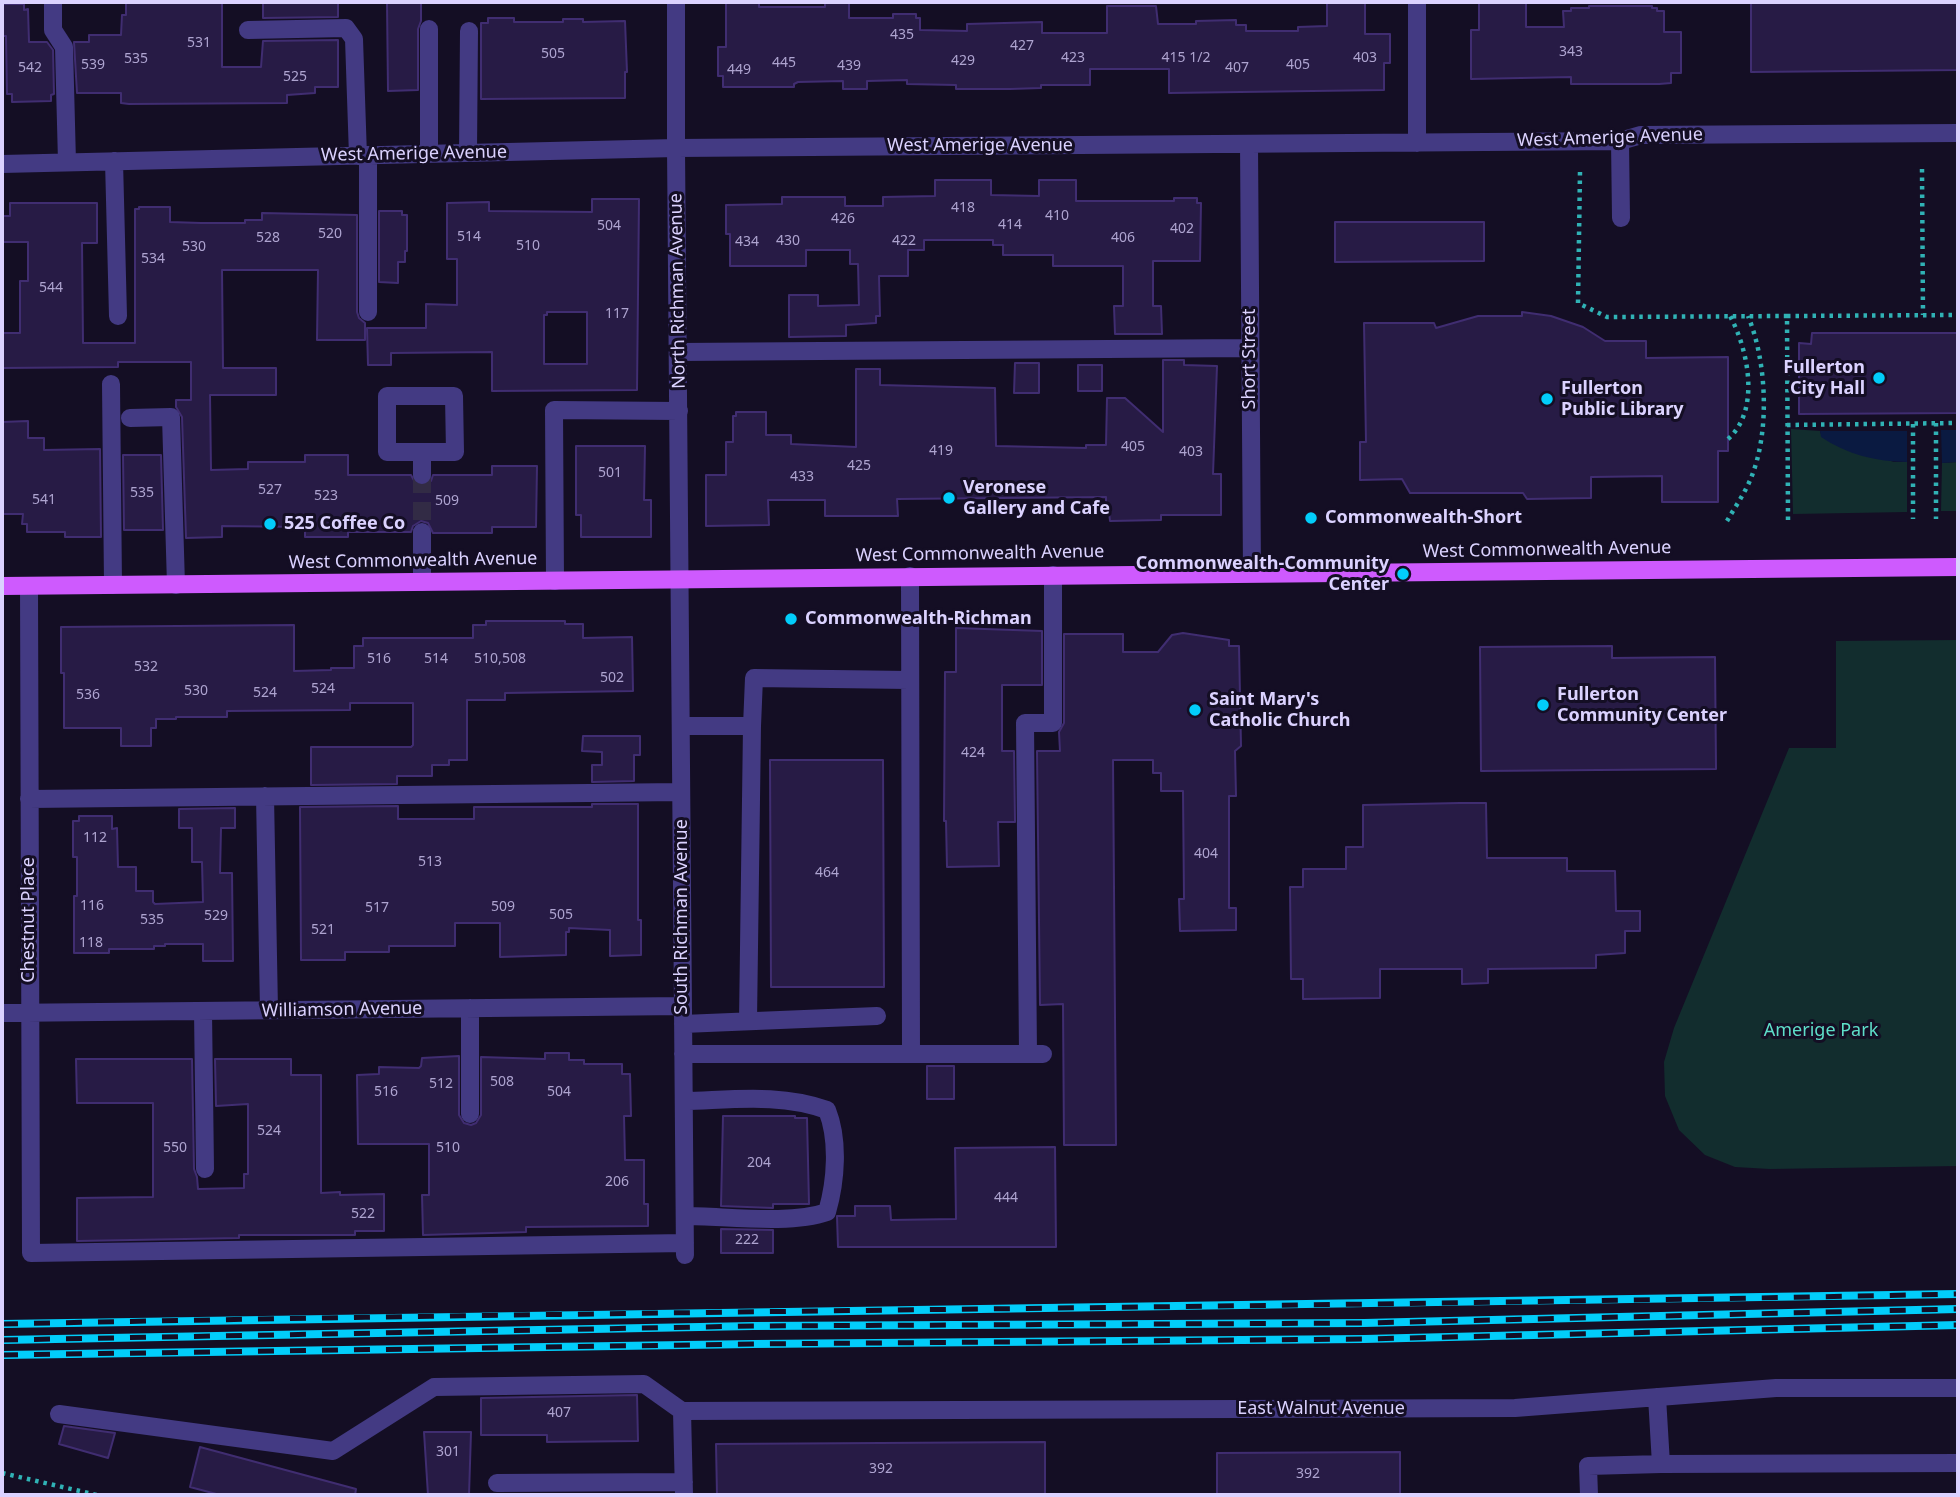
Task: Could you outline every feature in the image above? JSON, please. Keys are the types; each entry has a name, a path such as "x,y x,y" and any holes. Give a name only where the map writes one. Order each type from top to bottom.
{"main road":[{"name":"West Commonwealth Avenue","path":"2,586 1958,568"}],"street":[{"path":"53,2 54,30 64,47 67,162"},
{"name":"North Richman Avenue","path":"677,2 680,580"},
{"path":"1417,2 1417,143"},
{"path":"248,30 346,28 354,39 363,156 368,312"},
{"path":"429,29 429,154"},
{"path":"468,153 469,31"},
{"name":"West Amerige Avenue","path":"2,164 676,148 1620,141 1641,135 1958,133"},
{"path":"1620,141 1622,218"},
{"name":"Short Street","path":"1249,144 1252,573"},
{"path":"114,161 118,316"},
{"path":"679,352 1250,348"},
{"path":"111,384 113,585"},
{"path":"387,396 454,396 455,452 422,452 387,452 387,396"},
{"path":"555,581 554,410 679,411"},
{"path":"130,418 171,417 176,584"},
{"path":"422,452 422,475"},
{"path":"422,533 422,582"},
{"path":"683,1054 1035,1054 1025,723 1053,723 1052,575"},
{"path":"910,576 911,1054"},
{"name":"South Richman Avenue","path":"680,580 685,1249"},
{"name":"Chestnut Place","path":"29,586 31,1253 685,1249"},
{"path":"748,1021 754,678 909,680"},
{"path":"681,726 752,726"},
{"path":"29,799 681,792"},
{"path":"265,796 269,1010"},
{"path":"470,1008 470,1114"},
{"name":"Williamson Avenue","path":"2,1013 470,1008 683,1015 748,1021 877,1016"},
{"path":"203,1011 205,1169"},
{"path":"684,1101 771,1099 805,1102 827,1110 833,1125 833,1189 827,1212 814,1216 781,1218 685,1216"},
{"path":"59,1414 333,1451 434,1387 644,1384 682,1411 684,1489 497,1483"},
{"name":"East Walnut Avenue","path":"682,1411 1515,1408 1776,1388 1958,1388"},
{"path":"1657,1397 1661,1464"},
{"path":"1589,1495 1588,1466 1958,1463"}],"path":[{"path":"1922,169 1923,315"},
{"path":"1580,172 1578,303 1607,317 1958,315"},
{"path":"1728,439 1735,432 1744,412 1749,377 1743,344 1730,316"},
{"path":"1727,521 1751,479 1758,457 1761,430 1762,377 1755,337 1748,316"},
{"path":"1787,316 1788,520"},
{"path":"1787,425 1958,423"},
{"path":"1913,424 1913,519"},
{"path":"1936,424 1936,519"},
{"path":"2,1473 97,1495"}],"green space":[{"path":"1791,429 1820,431 1822,437 1894,462 1907,462 1907,512 1793,514"},
{"path":"1958,462 1958,511 1941,511 1942,463"},
{"name":"Amerige Park","path":"1958,640 1958,1166 1770,1169 1735,1167 1705,1155 1679,1130 1665,1096 1664,1062 1674,1028 1789,748 1836,748 1836,641"}],"water":[{"path":"1941,430 1958,430 1958,462 1942,463"},
{"path":"1820,431 1907,431 1907,462 1873,459 1851,452 1821,437"}],"building":[{"path":"126,2 222,2 222,67 261,67 263,41 338,40 338,87 315,87 315,93 287,95 287,103 129,104 121,103 121,93 77,93 74,42 89,42 89,35 121,35"},
{"path":"263,2 338,2 338,17 263,18"},
{"path":"387,2 421,2 418,90 388,91"},
{"path":"726,2 759,2 759,7 825,7 825,2 849,2 849,18 893,18 893,14 916,14 916,18 920,18 920,30 967,31 967,24 1042,22 1042,33 1107,33 1107,6 1156,6 1158,24 1236,20 1236,25 1246,25 1246,31 1298,31 1298,27 1327,26 1327,2 1365,2 1365,34 1390,34 1390,63 1384,63 1384,90 1169,93 1169,69 1090,69 1090,85 1041,85 1041,88 956,89 956,85 907,84 907,80 867,81 867,89 843,89 843,81 798,82 794,87 723,87 723,76 718,76 718,47 726,47"},
{"path":"1479,2 1526,2 1526,27 1564,27 1563,11 1571,11 1571,8 1652,6 1657,8 1657,11 1664,11 1664,32 1681,32 1681,73 1671,73 1671,83 1659,84 1571,84 1571,77 1471,79 1471,30 1479,30"},
{"path":"1751,2 1958,2 1958,70 1751,72"},
{"path":"2,4 24,4 24,10 28,9 29,42 47,42 53,50 54,94 51,95 51,101 12,102 12,94 7,94 6,36 2,36"},
{"path":"488,18 514,18 514,22 563,22 563,19 583,19 583,22 625,21 625,98 481,99 481,23 488,23"},
{"path":"935,180 991,180 991,195 1039,196 1039,180 1076,180 1076,201 1174,201 1174,198 1197,198 1197,203 1201,203 1200,261 1153,261 1153,306 1161,306 1162,334 1115,334 1114,306 1123,306 1123,266 1053,266 1053,255 1003,255 1003,245 993,245 993,240 924,240 924,250 908,250 908,276 879,276 880,316 876,316 876,323 846,325 846,336 789,337 789,295 818,295 818,306 859,305 858,264 850,264 850,250 806,250 806,266 730,266 726,205 782,204 782,197 845,197 845,206 883,206 883,197 935,196"},
{"path":"592,199 639,199 637,390 492,391 492,352 391,353 391,365 368,365 367,328 426,328 426,304 457,305 457,259 447,259 447,203 489,202 489,211 592,212","holes":["547,312 587,312 587,364 544,364 544,315 547,315"]},
{"path":"10,203 97,203 97,243 82,243 83,343 135,343 135,209 139,207 170,207 170,222 245,223 245,220 262,220 262,213 357,215 357,312 365,323 365,340 317,340 318,270 222,270 223,368 276,368 276,395 210,395 211,470 248,469 248,462 305,462 305,455 348,455 348,475 411,475 416,484 423,486 431,481 433,475 492,475 492,466 537,466 536,527 492,527 492,533 433,533 428,523 421,521 413,526 411,532 348,532 348,537 305,537 305,527 222,526 222,537 186,538 182,417 176,407 176,400 191,400 191,362 118,362 118,367 2,368 2,333 20,333 20,281 28,281 28,242 2,242 2,216 10,216"},
{"path":"379,211 402,211 402,215 407,215 407,251 405,262 398,262 398,283 379,282"},
{"path":"1335,222 1484,222 1484,261 1335,262"},
{"name":"Fullerton Public Library","path":"1522,312 1551,316 1583,327 1605,341 1646,341 1646,358 1728,357 1728,451 1718,451 1718,502 1662,502 1662,476 1591,477 1591,498 1527,499 1523,493 1410,493 1402,479 1360,480 1360,442 1366,442 1364,323 1434,323 1436,328 1478,316 1522,316"},
{"name":"Fullerton City Hall","path":"1812,333 1958,333 1958,413 1799,414 1799,343 1811,344"},
{"path":"1163,360 1184,360 1184,365 1217,366 1213,474 1221,474 1221,515 1161,515 1161,520 1110,521 1109,512 1106,512 1106,497 897,499 898,516 825,516 825,500 768,500 769,525 706,526 706,475 726,475 726,442 733,442 733,416 736,416 736,412 766,412 766,435 791,435 791,444 856,447 856,369 880,369 880,385 995,388 996,446 1086,448 1086,445 1106,445 1107,398 1125,398 1163,432"},
{"path":"1015,363 1039,363 1039,393 1014,393"},
{"path":"1078,365 1102,365 1102,391 1078,391"},
{"path":"28,421 28,438 44,438 44,450 100,449 101,537 65,537 65,532 27,532 27,524 22,524 23,514 2,514 2,422"},
{"path":"576,446 645,446 644,500 651,500 651,537 581,537 581,515 576,515"},
{"path":"123,455 161,455 163,530 124,530"},
{"path":"486,621 565,621 565,624 583,624 583,638 632,637 633,691 505,693 505,700 467,700 467,760 449,760 449,765 432,765 432,776 397,776 397,784 311,785 311,747 411,747 413,703 350,703 350,710 227,711 227,717 156,719 156,728 151,728 151,746 121,746 121,728 64,728 61,627 294,625 294,671 354,668 354,646 363,646 363,638 473,638 473,625 486,625"},
{"path":"956,628 1042,631 1042,685 1002,685 1002,751 1014,751 1015,822 998,822 999,866 947,867 944,821 945,672 956,672"},
{"path":"1183,633 1229,640 1229,646 1239,646 1241,746 1235,751 1236,796 1229,796 1229,908 1236,908 1236,930 1180,931 1179,899 1184,899 1183,791 1161,791 1161,773 1153,773 1153,760 1113,760 1116,1145 1064,1145 1063,1004 1040,1005 1037,751 1060,751 1059,732 1064,723 1064,634 1123,634 1123,652 1158,652 1172,635"},
{"path":"1612,646 1612,658 1715,657 1716,769 1481,771 1480,647"},
{"path":"583,736 640,736 640,755 634,755 634,781 592,782 592,765 602,765 602,752 582,751"},
{"path":"770,760 883,760 884,987 771,987"},
{"path":"1486,803 1487,858 1567,858 1567,871 1615,871 1616,911 1640,911 1640,931 1625,931 1625,953 1596,955 1596,968 1488,969 1488,983 1462,984 1462,969 1380,969 1380,998 1303,999 1303,979 1291,979 1290,887 1303,887 1303,869 1346,869 1346,847 1363,847 1363,805"},
{"path":"592,804 638,804 638,920 641,920 641,955 610,956 610,930 569,928 569,932 566,932 566,955 500,957 500,923 455,923 455,946 389,946 389,952 345,952 345,960 301,960 300,807 398,806 398,819 474,819 474,807 592,807"},
{"path":"235,808 235,828 221,828 220,873 232,873 233,961 203,961 203,944 165,944 154,946 154,949 109,949 109,953 74,953 77,857 73,857 73,821 79,821 79,816 112,816 112,829 117,828 118,867 136,867 136,891 153,891 155,904 203,902 202,862 192,862 192,828 179,828 179,809"},
{"path":"545,1053 569,1053 569,1060 584,1060 584,1064 622,1064 622,1074 630,1074 631,1116 624,1116 625,1160 644,1160 644,1204 648,1204 648,1226 526,1227 526,1232 423,1235 422,1195 429,1195 429,1144 358,1144 357,1075 379,1074 379,1067 419,1068 422,1058 459,1056 459,1115 464,1123 471,1125 476,1123 481,1115 481,1057 545,1059"},
{"path":"76,1059 192,1059 194,1169 198,1189 244,1188 244,1174 248,1174 248,1104 216,1106 215,1059 291,1059 291,1075 321,1075 321,1193 384,1194 384,1231 355,1231 355,1235 239,1235 239,1238 77,1241 77,1198 153,1197 153,1103 77,1103"},
{"path":"927,1066 954,1066 954,1099 927,1099"},
{"path":"723,1116 807,1118 809,1204 773,1204 773,1208 721,1206"},
{"path":"1055,1147 1056,1247 838,1247 837,1216 855,1216 855,1206 890,1206 891,1220 956,1219 955,1148"},
{"path":"721,1229 773,1230 773,1253 721,1253"},
{"path":"637,1395 638,1441 547,1442 547,1435 481,1435 481,1398"},
{"path":"64,1426 115,1433 108,1458 59,1444"},
{"path":"424,1432 471,1432 469,1495 428,1495"},
{"path":"1045,1442 1045,1495 717,1495 716,1444"},
{"path":"200,1447 356,1489 355,1495 220,1495 190,1487"},
{"path":"1400,1452 1400,1495 1217,1495 1217,1453"}],"tunnel":[{"path":"422,475 422,532"}],"railway":[{"path":"2,1324 1958,1294"},
{"path":"2,1340 753,1326 1364,1323 1958,1309"},
{"path":"2,1355 753,1344 1364,1339 1958,1325"}],"place":[{"name":"Fullerton City Hall","path":"1879,378"},
{"name":"Fullerton Public Library","path":"1547,399"},
{"name":"Veronese Gallery and Cafe","path":"949,498"},
{"name":"Commonwealth-Short","path":"1311,518"},
{"name":"525 Coffee Co","path":"270,524"},
{"name":"Commonwealth-Community Center","path":"1403,574"},
{"name":"Commonwealth-Richman","path":"791,619"},
{"name":"Fullerton Community Center","path":"1543,705"},
{"name":"Saint Mary's Catholic Church","path":"1195,710"}]}
